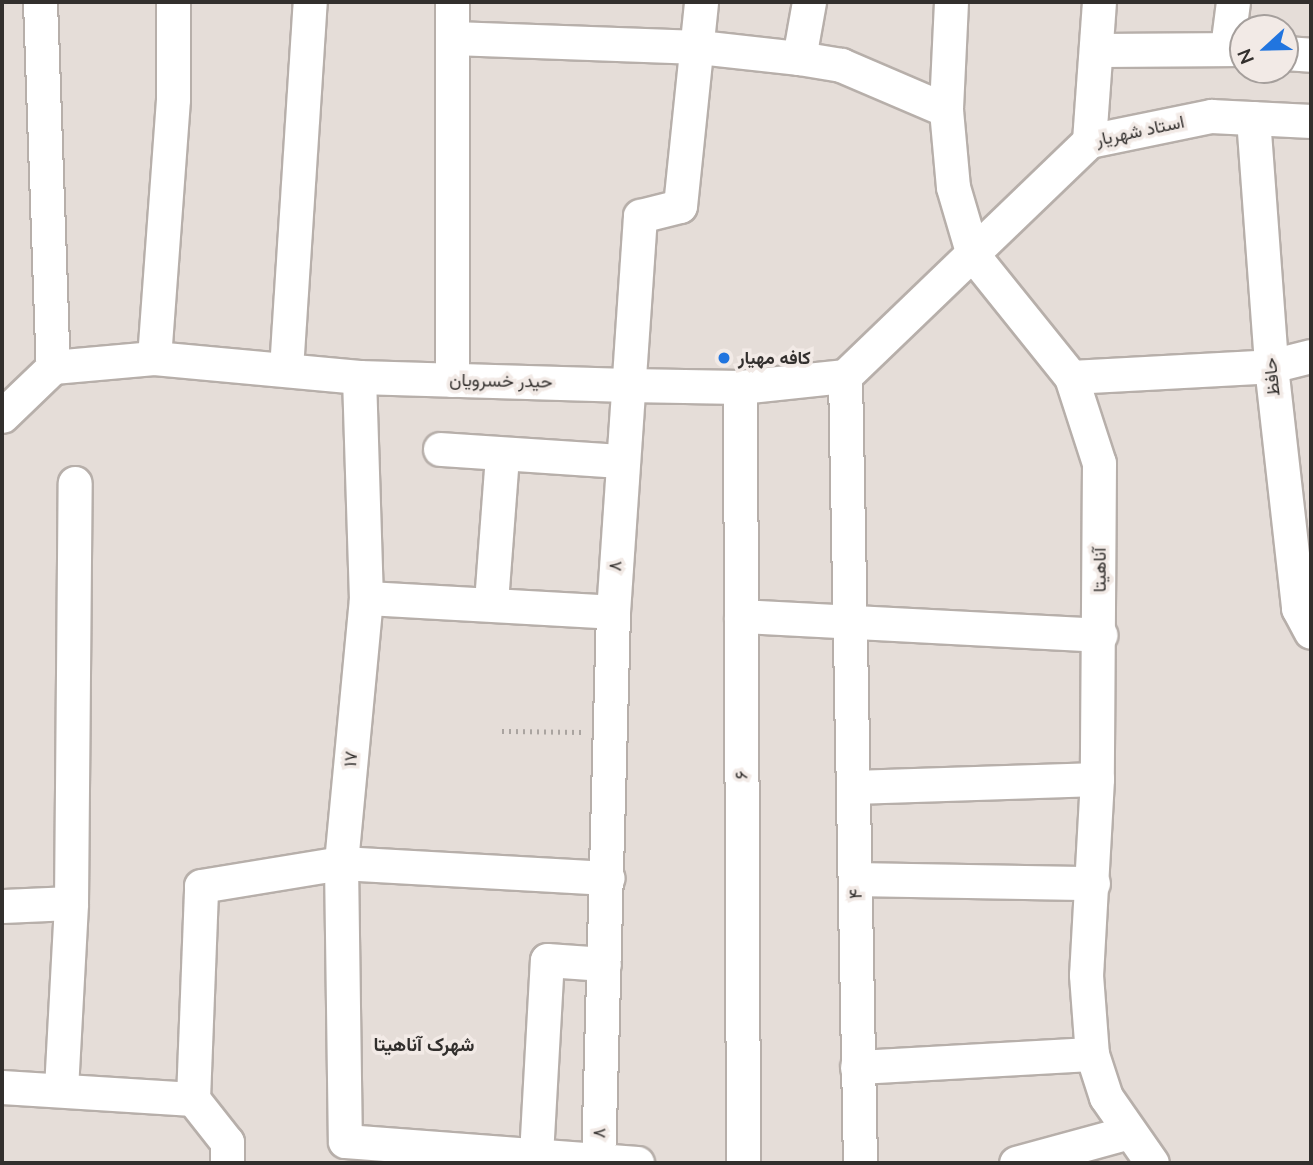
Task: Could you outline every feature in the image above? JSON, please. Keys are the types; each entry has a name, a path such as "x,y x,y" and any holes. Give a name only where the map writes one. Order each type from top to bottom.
{"street":[{"path":"2,416 53,367 40,2"},
{"path":"154,358 173,99 173,2"},
{"path":"286,369 310,2"},
{"path":"452,2 452,380"},
{"name":"۸","path":"598,1162 619,461 628,385 640,216 680,206 699,47 701,2"},
{"path":"799,58 809,2"},
{"name":"آناهیتا","path":"951,2 946,110 953,187 973,255 1071,377 1099,463 1097,779 1086,975 1091,1054 1106,1097 1152,1163"},
{"path":"1089,141 1100,2"},
{"path":"453,38 699,47 799,58 841,65 946,110"},
{"path":"1098,50 1229,48"},
{"name":"استاد شهریار","path":"973,255 1089,141 1211,117 1311,121"},
{"name":"حافظ","path":"1253,118 1271,366 1300,531 1298,608 1311,632"},
{"path":"845,376 973,255"},
{"path":"1071,377 1271,366 1311,356"},
{"name":"حیدر خسرویان","path":"53,367 154,358 359,377 740,387 845,376"},
{"name":"۴","path":"845,376 852,626 860,1163"},
{"name":"۱۷","path":"359,377 366,598 341,863 345,1141 433,1156"},
{"name":"۶","path":"740,387 743,1163"},
{"path":"440,449 619,461"},
{"path":"491,602 502,455"},
{"path":"61,1089 71,903 75,483"},
{"path":"366,598 491,602 613,612"},
{"path":"741,616 852,626 1100,635"},
{"path":"854,787 1097,779"},
{"path":"227,1153 193,1099 201,886 341,863 608,878"},
{"path":"856,878 1093,883"},
{"path":"2,906 71,903"},
{"path":"536,1156 547,960 604,964"},
{"path":"857,1067 1091,1054"},
{"path":"2,1087 193,1099"},
{"path":"1016,1163 1129,1132"},
{"path":"433,1156 536,1156 637,1163"}],"path":[{"path":"502,731 611,733"}],"place":[{"name":"کافه مهیار","path":"724,358"}],"district":[{"name":"شهرک آناهیتا","path":"424,1046"}]}
